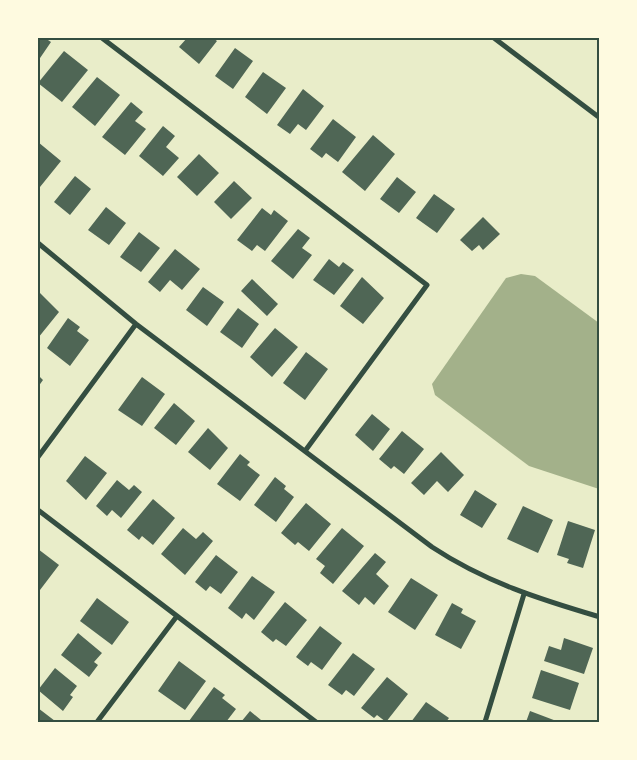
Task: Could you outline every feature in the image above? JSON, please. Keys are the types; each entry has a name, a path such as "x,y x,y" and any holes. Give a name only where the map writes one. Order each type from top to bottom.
{"street":[{"path":"102,38 427,285 305,451"},
{"path":"494,38 600,118"},
{"path":"38,243 136,324 432,547 463,568 524,594 600,617"},
{"path":"38,457 136,324"},
{"path":"38,510 316,722"},
{"path":"485,722 524,594"},
{"path":"97,722 177,616"}],"shaded area":[{"path":"521,274 535,276 599,323 599,489 529,466 435,395 432,384 506,278"}],"building":[{"path":"38,38 45,38 51,42 38,61"},
{"path":"187,38 213,38 217,41 199,64 179,47"},
{"path":"235,48 253,61 233,89 215,76"},
{"path":"64,51 88,70 62,102 38,83"},
{"path":"263,72 286,88 267,114 245,97"},
{"path":"97,77 120,95 95,126 72,107"},
{"path":"303,89 324,106 306,130 298,124 290,134 277,125"},
{"path":"131,102 143,112 135,121 146,129 125,155 102,137"},
{"path":"333,119 356,137 338,162 326,153 322,158 310,149"},
{"path":"163,126 175,136 166,147 179,158 163,176 139,156"},
{"path":"373,135 395,154 365,191 342,172"},
{"path":"38,142 61,161 40,187 38,185"},
{"path":"199,154 219,173 197,196 177,177"},
{"path":"75,176 91,189 70,215 54,202"},
{"path":"397,177 416,192 399,213 380,199"},
{"path":"234,181 252,198 231,219 214,202"},
{"path":"434,194 455,209 437,233 416,218"},
{"path":"106,207 126,223 109,245 88,230"},
{"path":"262,208 271,215 274,210 288,221 265,251 257,245 252,251 237,240"},
{"path":"483,217 500,234 483,250 479,245 472,251 460,240"},
{"path":"298,229 310,238 302,248 312,255 293,279 271,261"},
{"path":"139,232 160,248 141,272 120,257"},
{"path":"175,249 200,269 182,290 170,280 160,292 148,282"},
{"path":"329,259 339,267 343,262 354,270 334,295 313,280"},
{"path":"362,277 384,298 363,324 340,306"},
{"path":"252,279 278,304 267,316 241,291"},
{"path":"203,287 224,302 207,326 186,310"},
{"path":"38,291 59,312 38,338"},
{"path":"238,308 259,324 242,348 220,332"},
{"path":"68,318 80,327 77,331 89,340 70,366 47,348"},
{"path":"275,328 298,347 272,377 250,357"},
{"path":"306,352 328,369 305,400 283,383"},
{"path":"38,375 43,380 38,387"},
{"path":"142,377 165,394 142,426 118,410"},
{"path":"174,403 195,421 176,445 154,428"},
{"path":"372,414 390,429 373,451 355,435"},
{"path":"208,428 228,448 210,470 188,452"},
{"path":"402,431 424,449 404,474 394,466 391,469 379,459"},
{"path":"441,452 464,475 448,492 437,481 424,495 411,483"},
{"path":"240,454 250,462 247,465 260,475 240,501 217,484"},
{"path":"85,456 107,473 86,500 66,481"},
{"path":"275,477 286,486 284,489 294,497 276,522 254,505"},
{"path":"117,480 129,490 134,485 142,492 121,518 112,510 107,516 96,506"},
{"path":"475,490 497,504 482,528 460,515"},
{"path":"153,499 175,518 153,545 142,536 139,540 127,530"},
{"path":"306,503 331,524 309,551 298,542 295,545 281,533"},
{"path":"523,506 553,520 538,553 507,539"},
{"path":"568,521 595,530 583,568 567,563 569,559 557,555"},
{"path":"183,528 196,539 203,532 213,541 185,575 161,554"},
{"path":"342,528 364,546 333,584 320,573 325,566 316,559"},
{"path":"38,549 59,565 40,590 38,588"},
{"path":"375,553 386,562 376,574 389,586 374,605 365,597 359,605 342,591"},
{"path":"216,555 238,572 221,594 210,586 206,591 195,582"},
{"path":"252,576 275,592 254,620 246,613 242,619 228,608"},
{"path":"411,578 438,595 415,630 388,612"},
{"path":"97,598 129,622 112,645 80,621"},
{"path":"285,602 307,620 286,646 276,639 273,642 261,632"},
{"path":"452,603 463,609 461,613 476,621 461,649 435,635"},
{"path":"320,626 342,643 322,670 311,662 308,666 296,657"},
{"path":"78,633 102,653 94,662 98,665 89,677 61,655"},
{"path":"564,638 593,648 584,674 544,661 549,646 561,650"},
{"path":"353,653 375,669 354,696 346,690 342,695 328,685"},
{"path":"179,661 206,681 185,710 158,691"},
{"path":"55,668 77,686 70,695 73,697 63,711 38,690"},
{"path":"541,670 579,683 570,710 532,698"},
{"path":"387,677 408,694 386,722 377,715 374,718 361,708"},
{"path":"214,687 225,695 222,698 236,709 226,722 189,721"},
{"path":"426,702 449,718 446,722 411,722"},
{"path":"38,708 55,721 38,722"},
{"path":"250,711 261,720 259,722 241,722"},
{"path":"530,711 559,722 526,722"}]}
